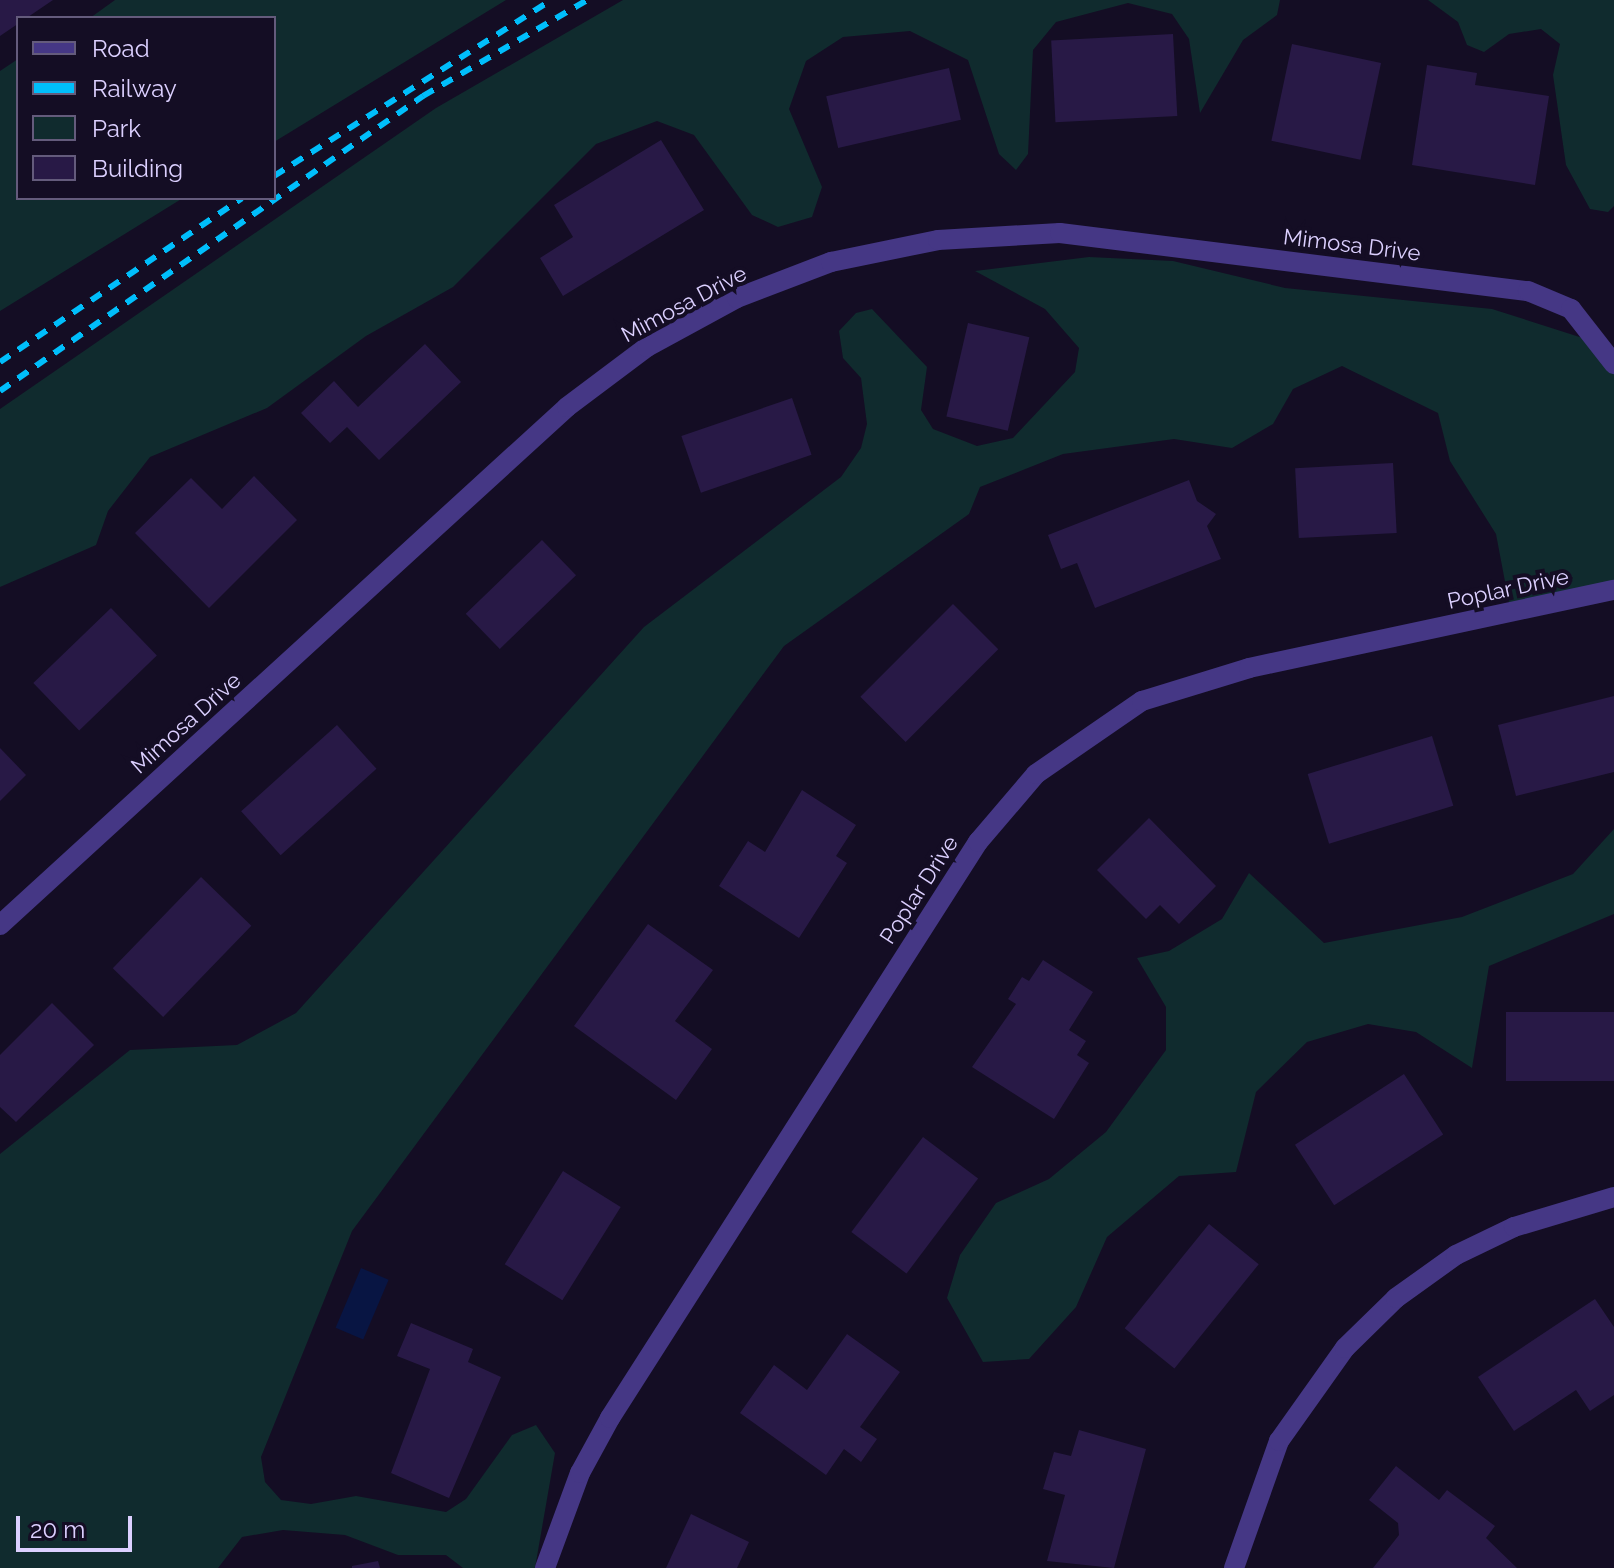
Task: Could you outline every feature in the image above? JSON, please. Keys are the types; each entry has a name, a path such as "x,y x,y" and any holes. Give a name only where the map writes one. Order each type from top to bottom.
{"street":[{"name":"Mimosa Drive","path":"0,925 567,407 647,347 737,298 831,262 938,240 1060,233 1528,291 1571,309 1614,364"},
{"name":"Poplar Drive","path":"545,1568 580,1473 610,1418 978,842 1036,774 1142,701 1249,668 1614,590"},
{"path":"1234,1568 1279,1441 1298,1408 1396,1298 1456,1255 1514,1227 1614,1197"}],"green space":[{"path":"115,0 506,0 276,141 276,16 93,16"},
{"path":"623,0 1280,0 1277,15 1243,40 1200,113 1189,39 1172,14 1128,3 1056,22 1033,50 1028,154 1016,170 999,154 968,60 910,31 843,37 806,61 789,109 822,187 812,217 778,227 752,215 694,135 657,121 596,144 453,287 366,336 267,408 150,457 108,511 96,545 0,587 0,409 436,108"},
{"path":"1428,0 1614,0 1614,206 1608,212 1590,209 1566,165 1553,75 1560,44 1541,29 1509,34 1484,52 1467,45 1458,22"},
{"path":"16,60 16,200 180,200 0,311 0,71"},
{"path":"1089,257 1173,261 1285,288 1492,309 1614,348 1614,584 1510,608 1496,534 1450,461 1438,413 1342,366 1293,389 1273,424 1232,448 1174,439 1063,454 980,487 969,514 784,646 352,1231 261,1457 265,1482 281,1500 311,1504 356,1496 446,1512 466,1499 512,1435 536,1425 555,1453 535,1568 463,1568 446,1555 398,1555 345,1535 283,1530 242,1537 218,1568 0,1568 0,1154 130,1050 237,1045 296,1013 644,627 841,477 861,448 867,424 861,378 843,358 839,331 856,313 872,309 927,367 921,410 933,429 977,446 1013,438 1075,372 1079,348 1045,309 975,271"},
{"path":"1614,829 1614,914 1489,966 1472,1068 1416,1032 1368,1024 1307,1042 1256,1092 1236,1172 1179,1176 1107,1237 1076,1307 1029,1359 983,1362 947,1298 960,1255 996,1203 1049,1179 1106,1132 1166,1050 1166,1007 1137,958 1169,951 1222,919 1249,873 1324,943 1462,917 1573,874"}],"shaded area":[{"path":"361,1268 389,1280 363,1340 336,1328"}],"building":[{"path":"0,0 53,0 29,16 16,16 16,25 0,36"},
{"path":"1173,34 1177,116 1055,122 1051,40"},
{"path":"1292,44 1381,63 1360,160 1271,141"},
{"path":"1427,65 1477,73 1475,85 1549,96 1535,185 1412,165"},
{"path":"949,68 961,120 838,148 826,96"},
{"path":"661,140 704,210 563,296 540,258 573,237 554,205"},
{"path":"968,323 1029,337 1008,431 946,417"},
{"path":"425,344 461,382 379,460 347,427 330,443 301,413 334,381 358,407"},
{"path":"792,398 812,455 701,493 681,436"},
{"path":"1393,463 1397,533 1299,538 1295,468"},
{"path":"254,476 297,520 209,608 135,533 191,478 222,509"},
{"path":"1189,480 1197,501 1216,514 1207,526 1221,559 1095,608 1077,563 1061,569 1048,535"},
{"path":"542,540 576,575 500,649 466,614"},
{"path":"953,604 998,649 906,742 860,697"},
{"path":"111,608 157,655 79,730 33,683"},
{"path":"1614,696 1614,772 1516,796 1498,725"},
{"path":"337,725 376,769 281,855 241,811"},
{"path":"1432,736 1453,806 1329,844 1308,774"},
{"path":"0,748 26,775 0,801"},
{"path":"802,790 856,825 836,856 847,863 799,938 719,886 748,841 765,852"},
{"path":"1149,818 1216,886 1179,924 1160,905 1146,919 1097,870"},
{"path":"201,877 251,926 163,1017 113,968"},
{"path":"648,924 713,970 675,1021 712,1049 676,1100 574,1026"},
{"path":"1043,960 1093,992 1069,1030 1086,1041 1077,1055 1089,1063 1054,1119 972,1067 1016,1004 1008,999 1022,977 1029,981"},
{"path":"52,1003 94,1045 16,1122 0,1107 0,1055"},
{"path":"1506,1012 1614,1012 1614,1081 1506,1081"},
{"path":"1404,1074 1443,1134 1334,1205 1295,1145"},
{"path":"923,1137 978,1179 906,1274 851,1232"},
{"path":"563,1171 621,1207 562,1300 505,1264"},
{"path":"1209,1224 1259,1264 1174,1368 1125,1328"},
{"path":"1595,1299 1614,1327 1614,1395 1590,1411 1576,1390 1514,1431 1478,1377"},
{"path":"411,1323 473,1349 468,1362 501,1377 449,1498 391,1473 430,1369 397,1356"},
{"path":"847,1334 900,1372 860,1427 877,1439 861,1462 844,1449 826,1475 740,1413 774,1365 807,1390"},
{"path":"1079,1430 1146,1449 1114,1568 1047,1561 1065,1495 1043,1489 1054,1452 1071,1456"},
{"path":"1396,1466 1439,1500 1447,1490 1495,1526 1486,1538 1517,1568 1373,1568 1399,1535 1398,1523 1369,1500"},
{"path":"691,1514 749,1542 737,1568 666,1568"},
{"path":"378,1561 380,1568 352,1568 352,1566"}],"railway":[{"path":"276,175 551,0"},
{"path":"276,199 423,96 587,0"},
{"path":"0,362 239,200"},
{"path":"0,391 274,200"}]}
